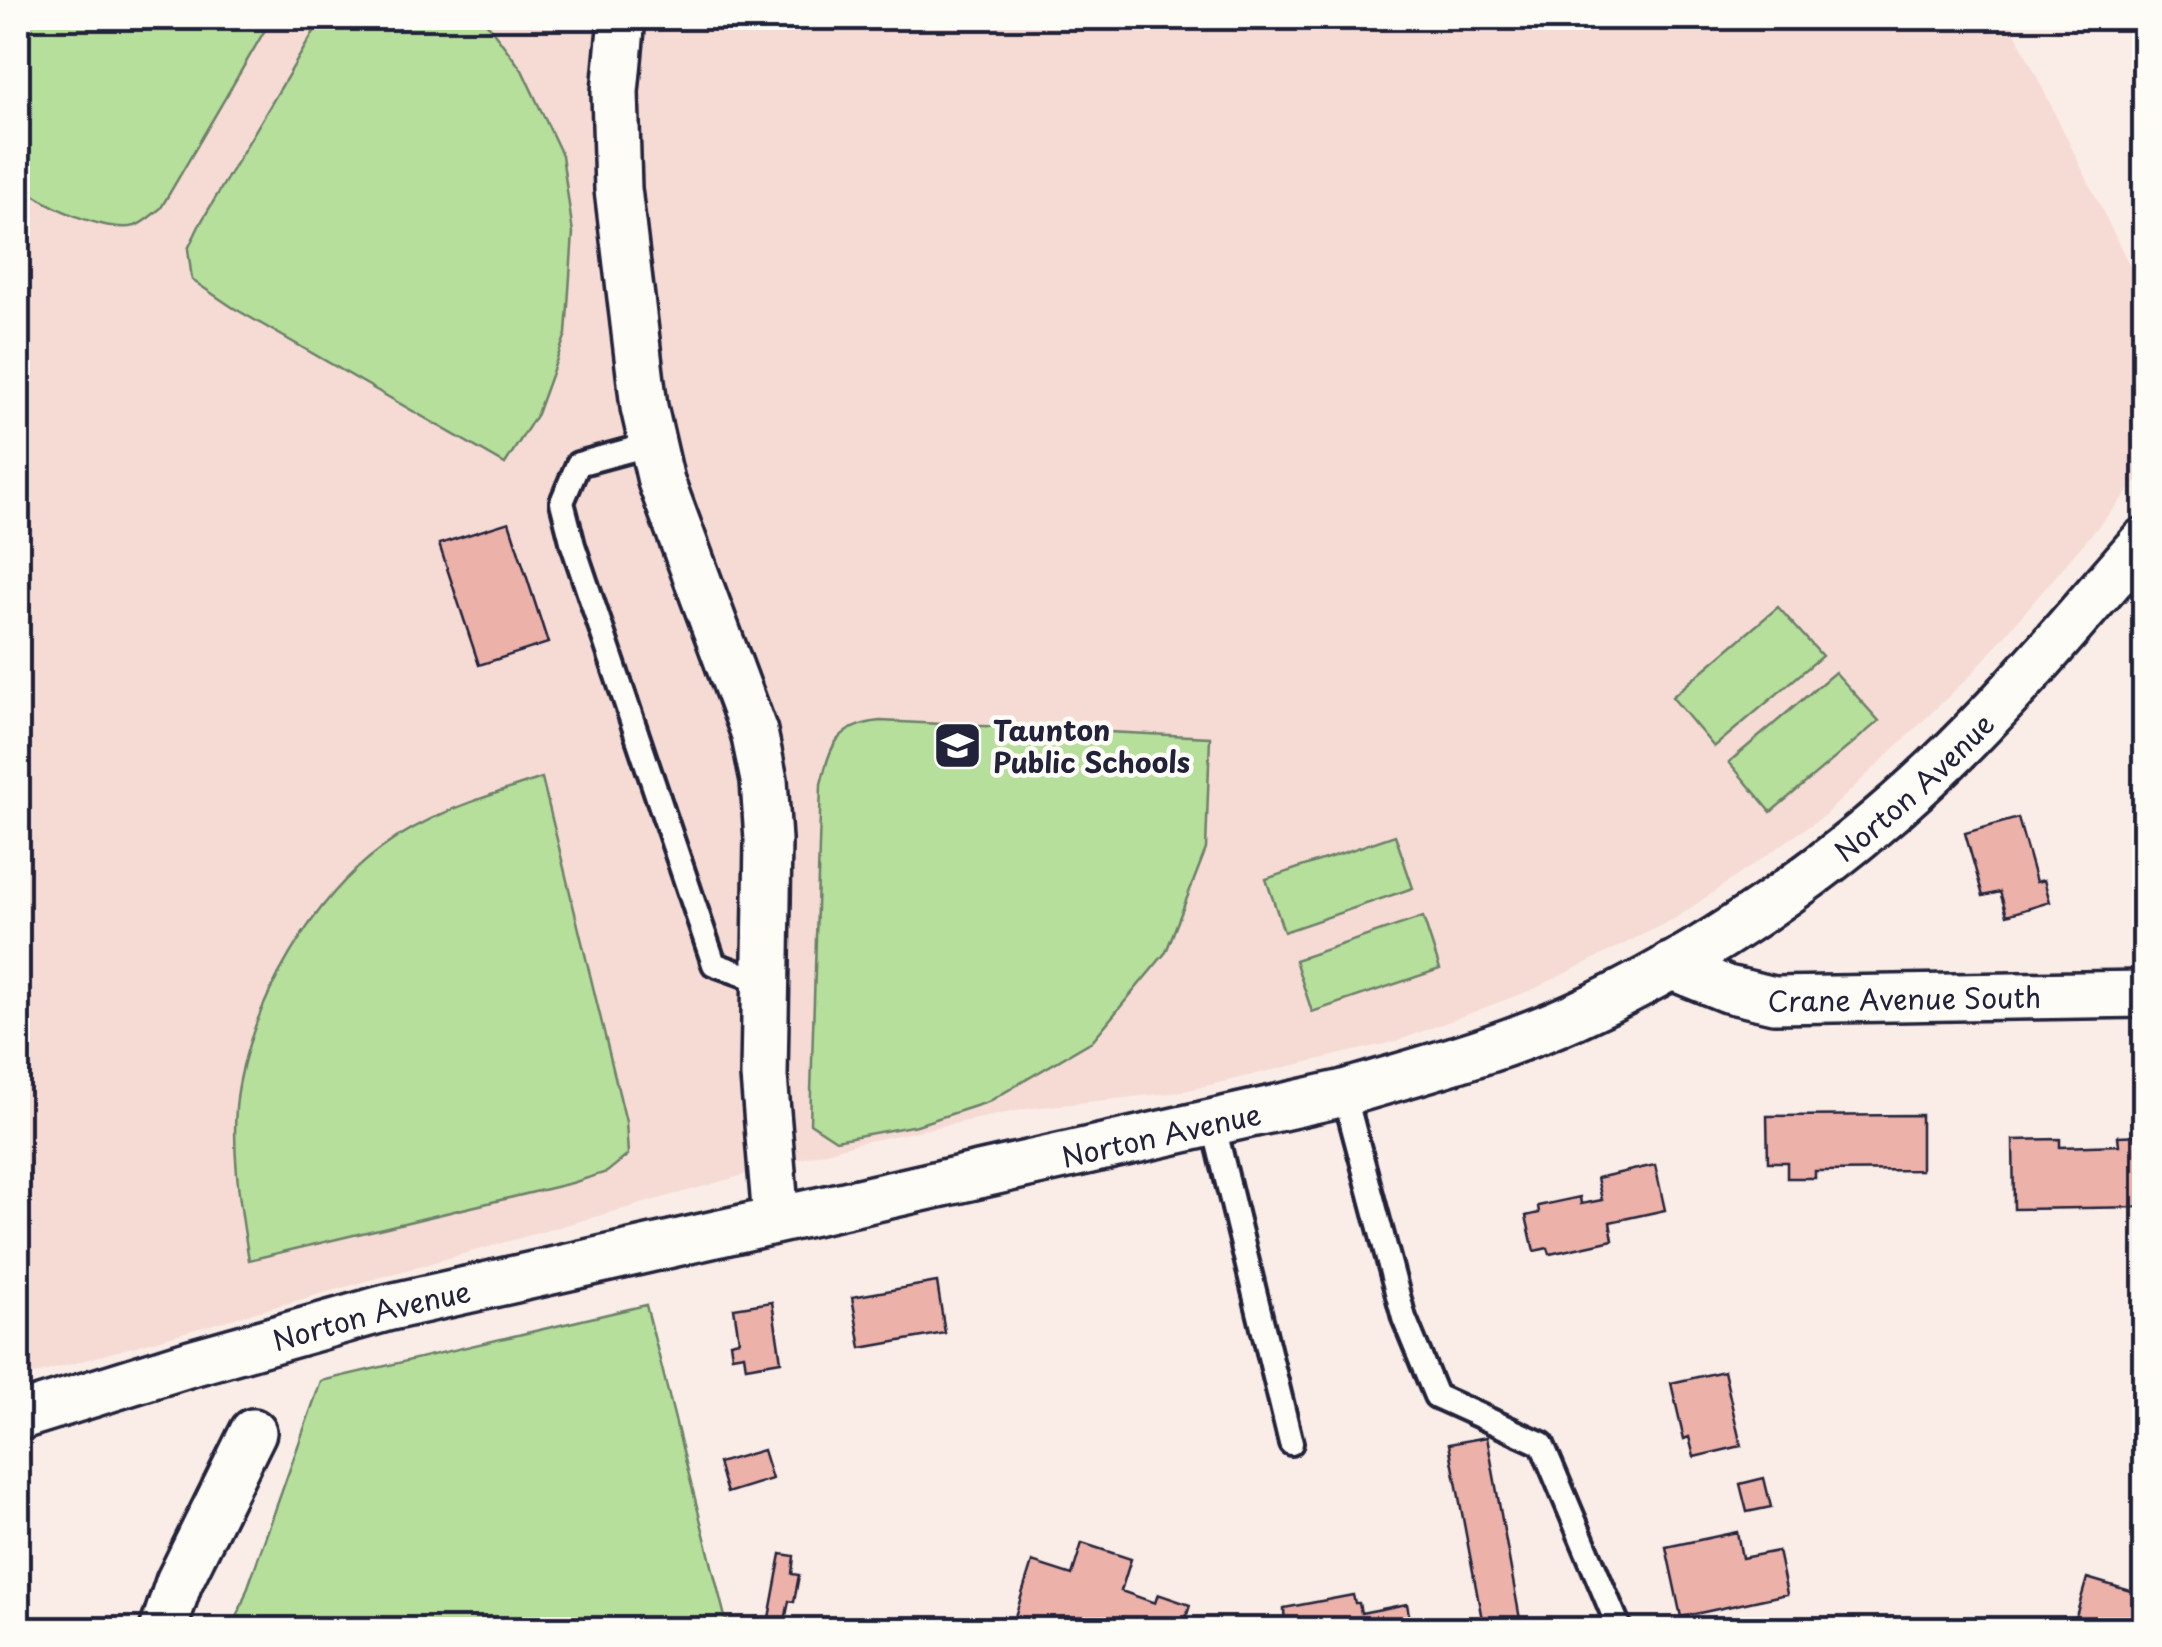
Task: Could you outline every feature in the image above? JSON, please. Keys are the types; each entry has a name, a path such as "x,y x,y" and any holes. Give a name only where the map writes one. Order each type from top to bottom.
{"street":[{"path":"622,18 615,92 618,189 644,406 660,481 754,732 764,780 768,840 764,1088 776,1220"},
{"name":"Norton Avenue","path":"18,1417 172,1368 386,1308 1344,1093 1575,1016 1670,966 1745,920 1893,808 1982,721 2144,541"},
{"name":"Crane Avenue South","path":"1670,966 1726,989 1774,1000 2144,994"},
{"path":"163,1630 180,1582 253,1432"}],"lane":[{"path":"652,444 578,464 562,502 714,964 764,982"},
{"path":"1344,1093 1404,1318 1436,1396 1542,1444 1620,1630"},
{"path":"1213,1122 1291,1443"}],"shaded area":[{"name":"Taunton Public Schools","path":"18,18 2008,18 2144,295 2144,473 1971,675 1825,815 1676,918 1534,989 1397,1041 1180,1092 1032,1108 858,1143 18,1379"}],"green space":[{"path":"18,18 272,18 161,208 138,225 123,227 73,215 40,199 18,182"},
{"path":"322,18 483,18 522,70 562,155 573,233 566,334 537,414 505,464 232,307 192,280 188,249 200,224"},
{"path":"1778,607 1822,656 1714,747 1672,697"},
{"path":"1835,672 1879,721 1771,812 1729,762"},
{"path":"880,721 1210,737 1206,849 1166,952 1092,1041 988,1102 917,1125 836,1140 810,1123 821,784 838,739 854,727"},
{"path":"542,778 626,1122 628,1155 607,1172 572,1183 249,1260 237,1172 236,1106 258,1020 290,954 332,895 382,848 439,815"},
{"path":"1395,835 1413,888 1284,932 1266,879"},
{"path":"1423,917 1440,969 1312,1012 1295,960"},
{"path":"646,1305 728,1629 233,1629 321,1381"}],"building":[{"path":"509,522 548,643 479,665 439,544"},
{"path":"2018,818 2036,882 2044,880 2050,902 2007,915 2000,892 1983,896 1965,833"},
{"path":"1921,1115 1921,1170 1815,1171 1815,1178 1787,1178 1787,1162 1768,1162 1767,1116"},
{"path":"2144,1135 2144,1207 2014,1209 2013,1140 2060,1139 2060,1147 2119,1145 2118,1136"},
{"path":"1655,1165 1665,1210 1610,1222 1613,1240 1550,1254 1548,1248 1534,1251 1526,1216 1539,1213 1538,1206 1580,1197 1581,1204 1602,1200 1597,1178"},
{"path":"937,1282 945,1333 861,1348 852,1297"},
{"path":"772,1302 781,1361 746,1367 744,1354 732,1356 730,1342 739,1340 734,1308"},
{"path":"1724,1371 1741,1446 1694,1457 1689,1437 1684,1439 1671,1383"},
{"path":"1487,1437 1522,1630 1484,1630 1449,1444"},
{"path":"763,1450 772,1479 727,1493 718,1463"},
{"path":"1764,1478 1771,1507 1747,1512 1740,1484"},
{"path":"1737,1532 1742,1558 1778,1551 1787,1594 1681,1617 1666,1547"},
{"path":"1082,1543 1131,1559 1121,1591 1155,1603 1158,1594 1190,1605 1182,1630 1031,1630 1013,1623 1032,1562 1072,1575"},
{"path":"781,1554 794,1556 792,1574 799,1575 794,1602 789,1601 785,1621 769,1618"},
{"path":"2087,1578 2144,1595 2144,1630 2072,1630"},
{"path":"1353,1595 1361,1613 1407,1604 1412,1630 1285,1630 1284,1608"}],"place":[{"name":"Taunton Public Schools","path":"958,745"}]}
